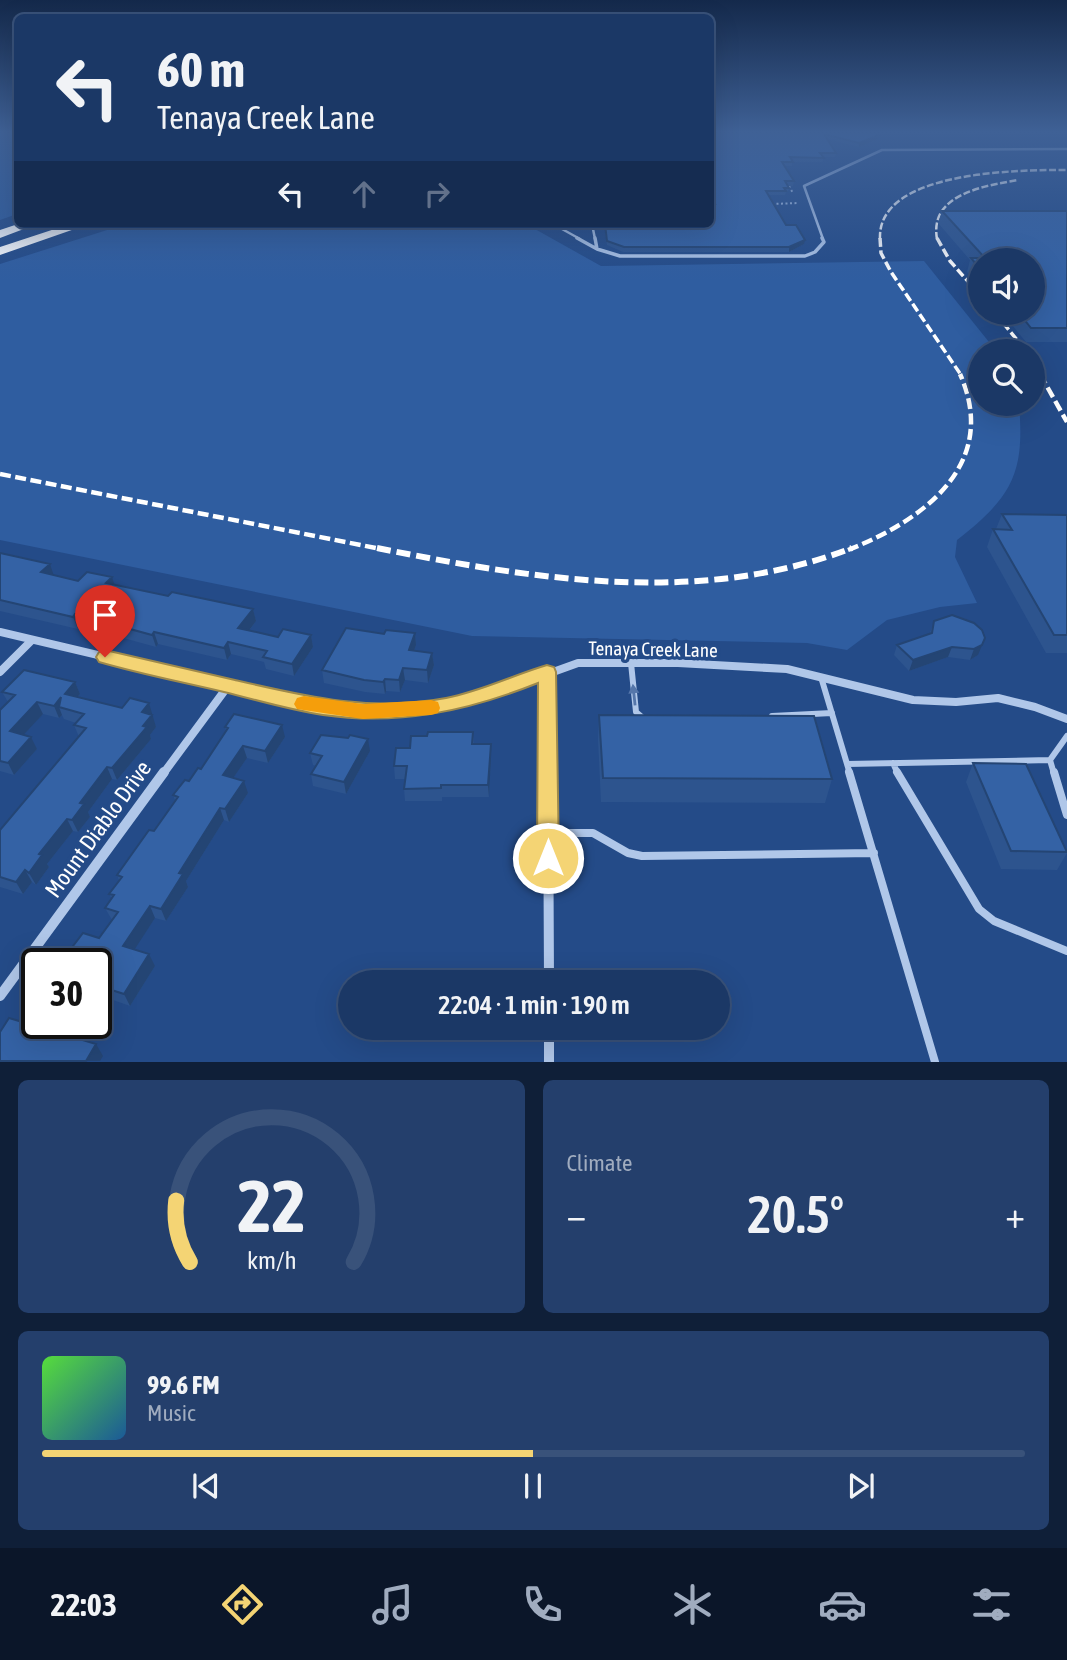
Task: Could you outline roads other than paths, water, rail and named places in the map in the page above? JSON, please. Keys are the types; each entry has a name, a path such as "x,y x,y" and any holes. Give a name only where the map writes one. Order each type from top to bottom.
{"highway":[{"path":"0,234 19,228"},
{"path":"0,251 71,228"}],"street":[{"name":"Tenaya Creek Lane","path":"0,632 322,708 363,712 405,711 484,697 578,663 631,663 787,669 914,700 956,702 998,698 1035,707 1067,719"},
{"path":"0,672 32,640"},
{"path":"547,672 549,970"},
{"name":"Mount Diablo Drive","path":"0,996 228,686"},
{"path":"549,1040 549,1062"}],"lane":[{"path":"560,228 597,249 620,256 805,256 824,243 804,186 811,183"},
{"path":"593,228 597,249"},
{"path":"631,663 636,712 648,719"},
{"path":"821,677 935,1062"},
{"path":"766,716 832,713"},
{"path":"1050,760 1067,736"},
{"path":"847,764 1050,760"},
{"path":"1050,760 1067,815"},
{"path":"893,763 902,785 979,909 994,921 1067,951"},
{"path":"548,833 593,833 628,853 642,856 874,853"}],"railway":[{"path":"880,239 885,216 901,199 925,187 942,183"},
{"path":"937,238 937,224 950,202 975,189 1004,183"},
{"path":"937,238 950,261 968,281"},
{"path":"880,239 881,253 891,272 961,375"},
{"path":"1005,325 1016,339"},
{"path":"848,550 903,522 927,505 948,485 962,461 970,435 970,406 960,374"},
{"path":"1045,383 1067,422"},
{"path":"0,474 386,550"},
{"path":"377,548 495,569 616,582 676,582 735,577 794,566 852,548"}]}
